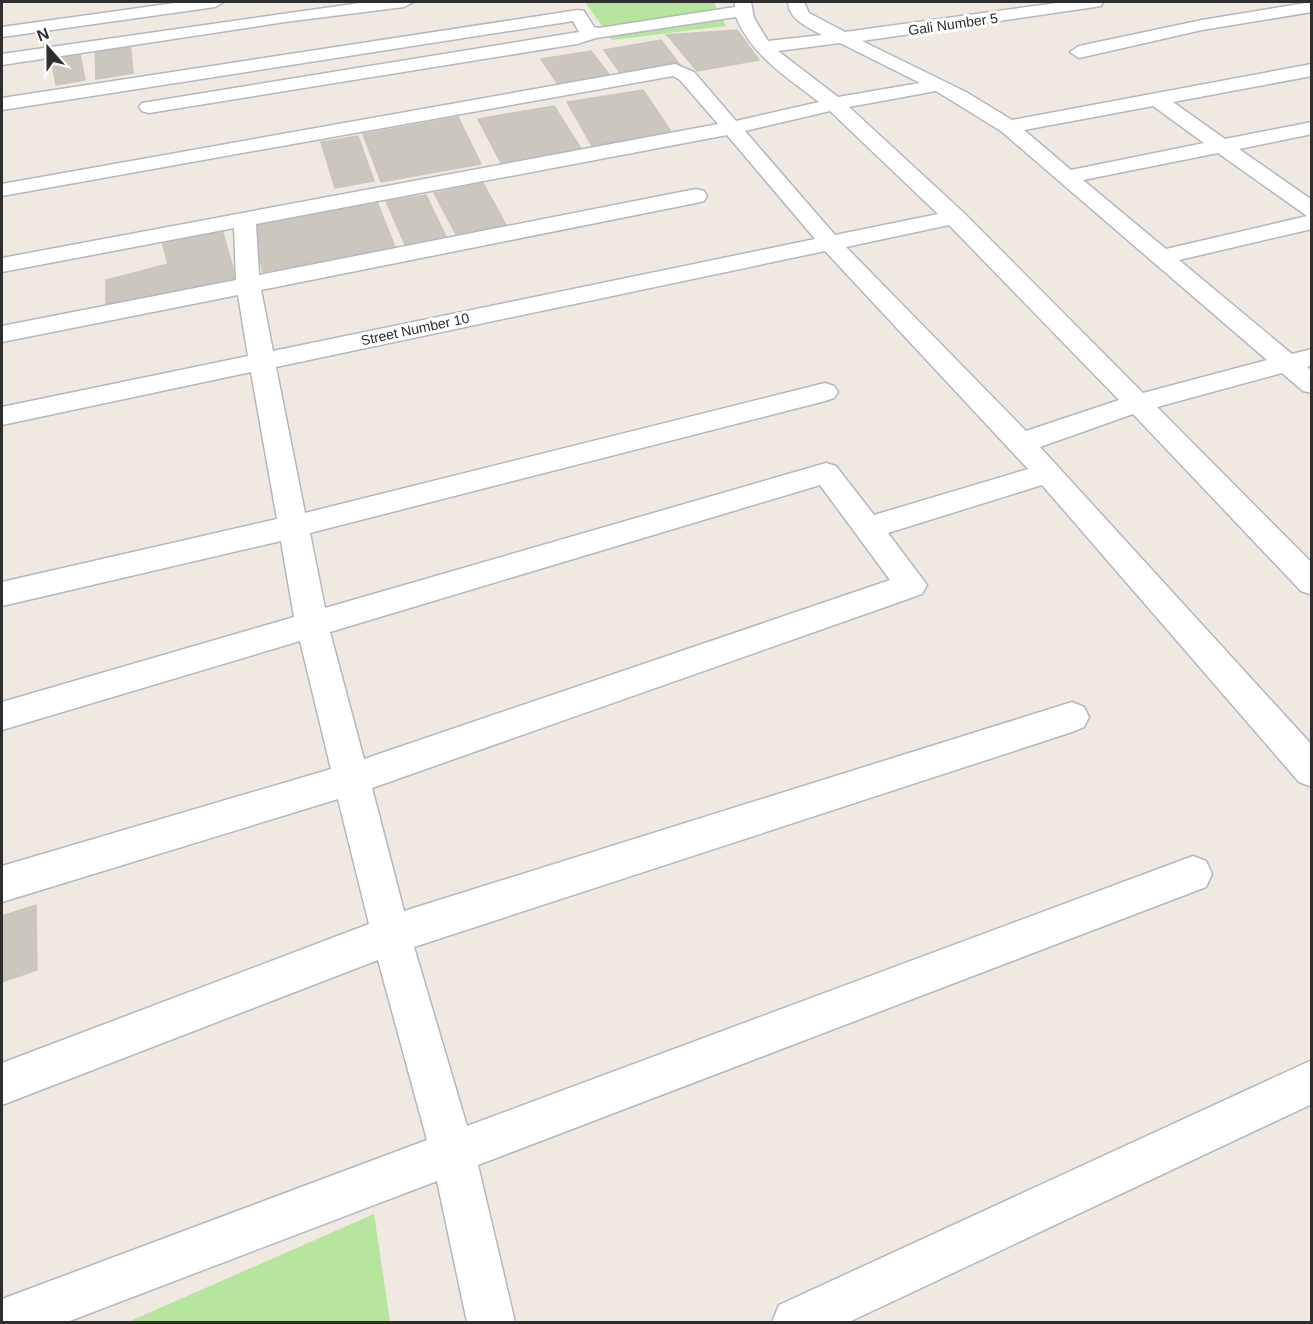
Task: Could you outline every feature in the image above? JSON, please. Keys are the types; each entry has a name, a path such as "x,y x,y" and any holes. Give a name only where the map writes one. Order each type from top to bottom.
{"street":[{"path":"2,32 140,7 215,2"},
{"path":"2,60 393,2"},
{"path":"796,2 797,9 803,17 987,111 1311,385"},
{"name":"Gali Number 5","path":"765,47 846,39 1095,2"},
{"path":"149,107 578,39 592,33 743,6 749,27 765,47 788,70 834,104 955,217 1311,583"},
{"path":"1079,52 1202,25 1311,7"},
{"path":"2,104 573,8 587,31 592,33"},
{"path":"2,190 675,70 687,76 829,242 1021,443 1311,771"},
{"path":"1008,127 1311,70"},
{"path":"2,265 731,128 834,104 938,85"},
{"path":"1156,99 1311,211"},
{"path":"1066,177 1311,128"},
{"path":"2,334 696,196"},
{"name":"Street Number 10","path":"2,416 955,217"},
{"path":"245,219 248,286 312,625 391,935 453,1153 491,1323"},
{"path":"1160,257 1311,222"},
{"path":"1021,443 1138,403 1311,357"},
{"path":"2,594 292,527 825,392"},
{"path":"2,716 826,473 911,585 352,779 2,884"},
{"path":"868,528 1047,473"},
{"path":"2,1084 391,935 1072,717"},
{"path":"4,1323 1193,874"},
{"path":"796,1323 1311,1081"}],"green space":[{"path":"585,2 714,2 726,26 612,40"},
{"path":"374,1214 390,1322 128,1322"}],"building":[{"path":"737,30 759,60 697,71 667,35"},
{"path":"661,40 680,65 621,74 604,50"},
{"path":"130,43 133,73 96,79 95,48"},
{"path":"79,49 85,80 56,85 50,54"},
{"path":"591,51 611,77 559,86 541,59"},
{"path":"643,90 672,133 592,146 567,102"},
{"path":"554,106 582,150 502,165 478,119"},
{"path":"458,117 481,164 381,182 363,134"},
{"path":"358,136 374,181 335,188 321,142"},
{"path":"483,183 510,232 459,240 434,193"},
{"path":"426,195 448,241 406,247 386,201"},
{"path":"375,197 395,247 263,272 249,221"},
{"path":"221,226 237,282 106,311 106,280 168,264 161,237"},
{"path":"36,905 37,970 2,982 2,916"}]}
